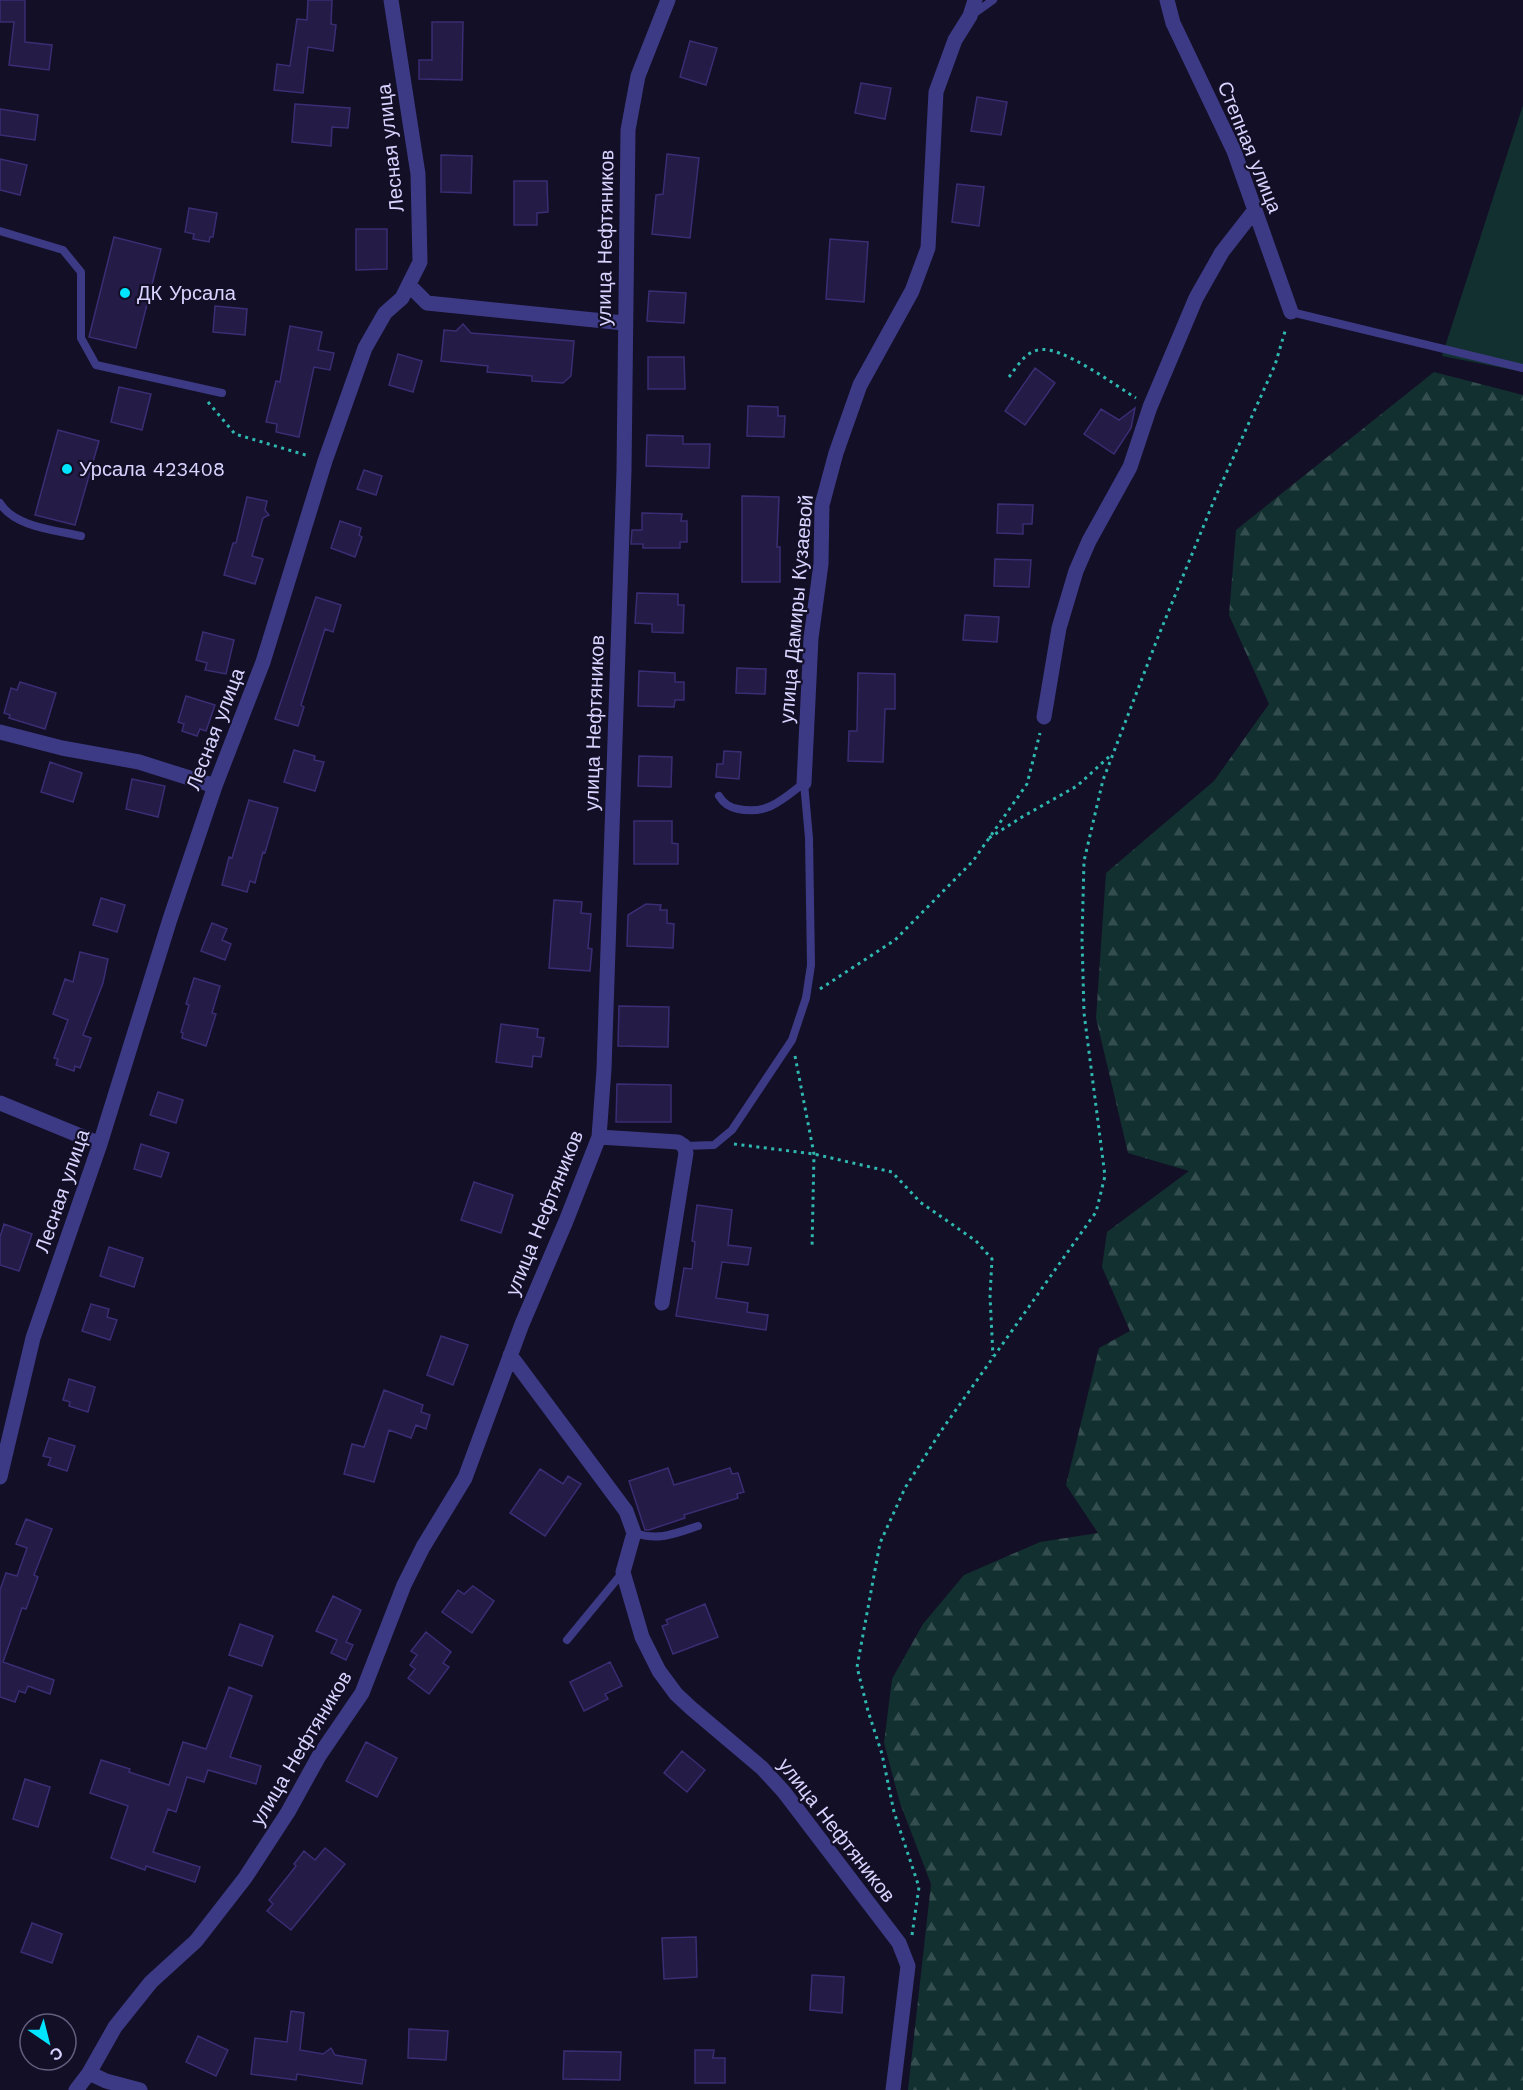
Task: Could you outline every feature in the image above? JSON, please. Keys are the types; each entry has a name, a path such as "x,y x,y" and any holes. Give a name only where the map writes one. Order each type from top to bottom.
{"street":[{"name":"Лесная улица","path":"0,1477 33,1338 100,1144 215,786 263,662 325,461 364,348 385,313 402,298 420,262 418,174 391,0"},
{"name":"улица Нефтяников","path":"76,2090 89,2073 115,2026 144,1991 195,1941 246,1878 288,1812 319,1756 362,1693 404,1585 423,1547 465,1478 510,1355 599,1137 604,1069 609,860 624,471 628,130 638,76 668,0"},
{"name":"улица Дамиры Кузаевой","path":"804,783 811,638 821,564 822,505 836,453 860,385 912,291 927,248 936,92 955,40 970,16 975,0"},
{"name":"Степная улица","path":"1167,0 1173,22 1234,151 1291,312"},
{"path":"1044,717 1059,628 1076,571 1089,541 1130,467 1150,407 1196,298 1222,252 1254,211"},
{"path":"409,285 427,303 624,323"},
{"path":"0,732 62,748 139,762 215,786"},
{"path":"0,1103 100,1144"},
{"path":"599,1137 678,1142 684,1146 686,1153 662,1303"},
{"path":"510,1355 626,1511 634,1533 623,1572"},
{"name":"улица Нефтяников","path":"623,1572 642,1637 658,1671 676,1694 762,1767 784,1792 899,1943 908,1966"},
{"path":"893,2090 908,1966"},
{"path":"89,2073 106,2081 140,2090"}],"lane":[{"path":"970,16 993,0"},
{"path":"0,231 63,250 81,272 81,338 96,365 222,393"},
{"path":"1291,312 1523,368"},
{"path":"0,503 16,517 29,524 81,537"},
{"path":"719,796 731,807 747,811 762,811 804,783"},
{"path":"684,1146 714,1145 732,1130 792,1040 806,998 811,965 809,838 804,783"},
{"path":"634,1533 649,1538 674,1534 698,1526"},
{"path":"567,1640 623,1572"}],"path":[{"path":"908,1966 919,1887 894,1812 882,1754 857,1667 880,1543 905,1488 941,1431 1096,1212 1105,1176 1084,1013 1082,939 1084,861 1103,780 1113,753 1215,498 1275,365 1291,312"},
{"path":"1009,377 1026,355 1039,349 1052,350 1070,357 1150,407"},
{"path":"195,387 235,434 325,461"},
{"path":"806,998 895,940 973,861 1027,784 1044,717"},
{"path":"988,839 1077,786 1113,753"},
{"path":"792,1040 814,1154 812,1248"},
{"path":"714,1145 742,1144 814,1154 892,1172 920,1202 976,1241 992,1258 990,1296 993,1357"}],"green space":[{"path":"1523,105 1523,372 1442,356"},
{"path":"1434,372 1523,395 1523,2090 908,2090 931,1884 900,1803 884,1743 892,1679 923,1624 964,1575 1040,1542 1098,1533 1066,1485 1099,1348 1130,1331 1102,1267 1107,1232 1189,1171 1128,1153 1096,1018 1106,873 1214,781 1269,704 1229,615 1236,530"}],"building":[{"path":"0,0 25,0 25,42 52,45 49,70 9,65 14,22 0,22"},
{"path":"308,0 332,0 331,24 336,25 333,51 308,47 303,93 274,90 277,64 290,66 297,19 307,20"},
{"path":"432,22 463,22 462,80 419,79 419,60 432,60"},
{"path":"690,41 717,48 706,85 680,77"},
{"path":"861,83 891,88 885,119 855,113"},
{"path":"977,97 1007,102 1001,135 971,131"},
{"path":"295,104 350,108 348,128 332,127 331,146 292,142"},
{"path":"0,109 38,115 35,140 0,135"},
{"path":"667,154 699,158 690,238 652,234 656,195 663,194"},
{"path":"441,155 472,156 471,193 441,192"},
{"path":"0,159 27,165 20,195 0,190"},
{"path":"514,181 547,181 548,212 537,213 537,225 514,225"},
{"path":"957,184 984,187 979,226 952,222"},
{"path":"189,208 217,213 213,237 210,237 209,242 193,239 194,234 185,232"},
{"path":"356,229 387,229 387,269 356,270"},
{"name":"ДК Урсала","path":"114,237 161,249 136,348 89,337"},
{"path":"830,239 868,242 864,302 826,299"},
{"path":"649,291 686,293 684,323 647,321"},
{"path":"215,306 247,309 245,335 213,332"},
{"path":"463,324 471,333 574,341 571,376 563,383 532,381 532,376 487,372 488,366 441,361 444,330 456,331"},
{"path":"290,326 322,332 318,350 334,353 330,370 314,367 299,437 276,432 277,424 266,422 276,381 280,382"},
{"path":"398,354 422,361 413,392 389,385"},
{"path":"648,357 684,357 685,389 648,389"},
{"path":"1035,368 1055,383 1025,425 1005,411"},
{"path":"119,387 151,394 142,430 111,422"},
{"path":"748,406 778,407 778,416 785,416 784,437 747,436"},
{"path":"1135,408 1131,428 1114,454 1084,434 1101,409 1119,420"},
{"path":"58,430 99,441 75,525 35,515"},
{"path":"647,435 683,436 683,444 710,444 709,468 646,466"},
{"path":"364,470 382,476 376,495 357,489"},
{"path":"742,496 779,497 777,547 780,547 780,582 742,582"},
{"path":"247,497 267,501 265,510 269,515 263,518 252,556 263,559 255,584 224,575 233,543 236,543"},
{"path":"998,504 1033,505 1032,524 1023,524 1023,534 997,533"},
{"path":"642,513 682,514 681,521 687,521 687,542 680,542 680,548 643,548 643,544 631,544 632,530 642,530"},
{"path":"340,521 361,528 359,535 362,537 355,557 331,548"},
{"path":"995,559 1031,560 1029,587 994,586"},
{"path":"637,593 678,594 678,605 684,605 683,633 652,632 652,624 635,623"},
{"path":"316,597 341,605 333,632 325,629 301,705 304,707 298,726 275,719"},
{"path":"965,615 999,617 997,642 963,640"},
{"path":"203,632 234,640 226,674 205,670 207,663 196,660"},
{"path":"737,668 766,669 765,694 736,693"},
{"path":"639,671 675,673 675,682 684,682 684,700 675,700 674,707 638,706"},
{"path":"858,673 895,674 895,709 885,709 883,762 848,761 849,731 857,731"},
{"path":"20,682 56,693 45,729 9,718 10,715 4,713 11,688 17,690"},
{"path":"186,696 215,705 206,731 200,729 197,736 182,731 184,724 178,722"},
{"path":"294,750 315,756 314,760 324,762 315,791 284,782"},
{"path":"724,751 741,752 739,779 716,777 717,764 723,764"},
{"path":"639,756 672,757 671,787 638,786"},
{"path":"50,762 82,773 73,802 41,792"},
{"path":"132,779 165,786 158,817 126,809"},
{"path":"249,800 278,808 255,883 250,881 247,892 222,885 229,857 232,858"},
{"path":"634,821 672,821 672,843 678,844 678,864 634,864"},
{"path":"101,898 125,905 117,932 93,925"},
{"path":"554,900 582,902 581,913 591,914 588,948 592,949 590,971 549,968"},
{"path":"646,904 661,905 660,910 667,910 667,923 674,924 673,948 627,946 628,915"},
{"path":"212,923 227,929 222,940 231,944 225,960 201,951"},
{"path":"80,952 108,959 103,983 83,1035 91,1038 80,1068 75,1066 74,1071 56,1065 58,1059 54,1058 68,1020 53,1014 65,979 73,982"},
{"path":"194,978 220,986 212,1013 216,1014 206,1046 182,1038 183,1033 181,1032 189,1005 186,1004"},
{"path":"619,1006 669,1007 668,1047 618,1046"},
{"path":"501,1024 538,1029 537,1037 544,1038 541,1057 533,1056 532,1067 496,1062"},
{"path":"617,1084 671,1085 671,1122 616,1122"},
{"path":"158,1092 183,1100 176,1123 150,1115"},
{"path":"141,1144 169,1153 161,1177 134,1169"},
{"path":"474,1182 513,1195 501,1233 461,1220"},
{"path":"697,1205 732,1210 728,1245 751,1248 748,1265 722,1262 716,1298 748,1303 747,1312 768,1315 766,1330 676,1316 684,1268 692,1269 695,1242 692,1241"},
{"path":"4,1224 32,1234 19,1271 0,1265 0,1237"},
{"path":"109,1247 143,1258 134,1287 100,1276"},
{"path":"91,1304 109,1309 107,1317 117,1320 110,1340 82,1331"},
{"path":"441,1336 468,1345 453,1385 427,1375"},
{"path":"69,1379 95,1387 88,1412 69,1406 70,1402 63,1400"},
{"path":"384,1390 423,1405 421,1412 430,1415 426,1429 416,1425 411,1438 389,1430 374,1482 344,1474 352,1444 364,1447"},
{"path":"49,1438 75,1446 67,1471 48,1465 51,1458 43,1456"},
{"path":"668,1468 674,1485 730,1468 732,1474 738,1473 744,1492 737,1494 738,1498 645,1530 629,1481"},
{"path":"540,1469 563,1484 568,1476 581,1484 545,1536 510,1513"},
{"path":"26,1519 52,1529 34,1575 38,1577 26,1609 22,1608 3,1662 54,1680 50,1694 28,1686 25,1693 19,1691 15,1702 0,1697 0,1590 6,1573 17,1576 27,1548 16,1544"},
{"path":"473,1586 494,1601 472,1633 442,1612 458,1590 464,1594"},
{"path":"333,1596 361,1610 346,1642 353,1645 346,1660 331,1653 337,1640 316,1631"},
{"path":"705,1604 718,1637 673,1654 662,1626 668,1624 666,1620"},
{"path":"240,1624 273,1636 262,1666 229,1655"},
{"path":"426,1632 451,1652 443,1663 449,1667 429,1694 408,1678 415,1669 410,1665 417,1655 411,1651"},
{"path":"610,1662 622,1686 605,1694 608,1699 584,1711 570,1682"},
{"path":"229,1687 252,1696 230,1757 261,1766 256,1784 208,1770 204,1782 187,1777 176,1812 168,1809 153,1852 200,1867 195,1882 146,1866 145,1870 111,1858 128,1806 90,1793 101,1760 169,1785 183,1742 206,1749"},
{"path":"366,1742 397,1758 377,1797 346,1781"},
{"path":"682,1751 705,1770 687,1792 664,1773"},
{"path":"25,1779 50,1787 38,1827 13,1819"},
{"path":"325,1848 345,1864 291,1930 267,1911 273,1904 269,1900 296,1866 294,1864 304,1851 315,1860"},
{"path":"32,1923 62,1934 52,1963 21,1952"},
{"path":"696,1937 697,1977 664,1979 662,1938"},
{"path":"812,1975 844,1977 842,2013 810,2010"},
{"path":"291,2011 304,2013 300,2050 323,2054 331,2048 335,2055 366,2060 362,2084 297,2074 296,2080 251,2074 255,2038 287,2042"},
{"path":"409,2029 448,2031 446,2060 408,2058"},
{"path":"198,2036 228,2050 216,2076 186,2062"},
{"path":"695,2050 714,2050 713,2058 725,2058 725,2083 695,2083"},
{"path":"564,2051 621,2052 620,2080 563,2079"}],"place":[{"name":"ДК Урсала","path":"125,293"},
{"name":"Урсала 423408","path":"67,469"}]}
